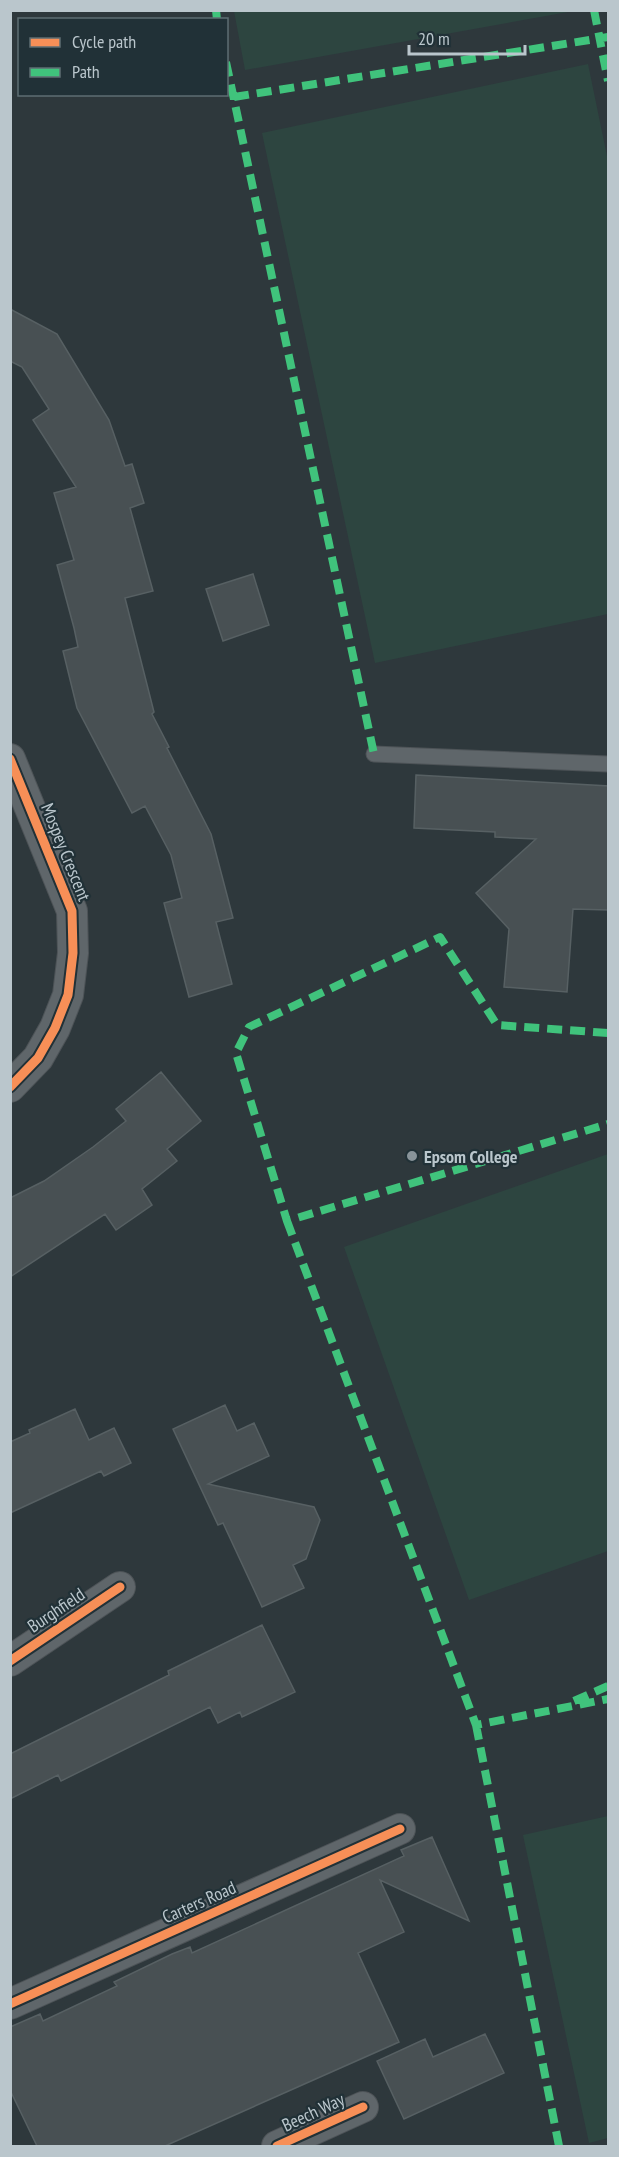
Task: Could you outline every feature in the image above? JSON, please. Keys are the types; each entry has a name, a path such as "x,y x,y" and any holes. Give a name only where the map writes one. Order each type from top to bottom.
{"street":[{"name":"Mospey Crescent","path":"10,759 72,911 73,953 68,995 55,1028 38,1058 10,1087"},
{"name":"Burghfield","path":"10,1660 120,1587"},
{"name":"Carters Road","path":"10,2004 400,1829"},
{"name":"Beech Way","path":"277,2146 363,2107"}],"lane":[{"path":"374,754 609,764"}],"green space":[{"path":"567,10 568,12 245,70 234,11"},
{"path":"588,64 608,161 608,614 375,663 262,133"},
{"path":"608,1154 608,1551 469,1600 344,1247"},
{"path":"608,1816 608,2138 589,2143 523,1835"}],"building":[{"path":"10,309 57,334 109,420 125,466 132,464 144,503 130,508 153,591 125,598 154,712 152,714 211,834 233,918 216,922 232,984 189,997 164,903 182,898 171,855 145,806 132,813 77,708 63,651 78,647 57,565 74,560 54,493 76,487 33,420 49,409 22,367 10,361"},
{"path":"253,574 269,625 223,641 206,589"},
{"path":"416,775 609,786 609,910 573,909 567,992 504,987 509,929 476,893 536,839 495,837 495,832 414,828"},
{"path":"161,1072 201,1121 167,1149 177,1161 142,1189 152,1205 116,1230 105,1214 10,1277 10,1198 44,1181 126,1121 116,1109"},
{"path":"225,1405 237,1431 254,1423 269,1456 208,1484 314,1507 320,1520 306,1559 293,1565 304,1588 262,1607 223,1523 218,1525 173,1429"},
{"path":"75,1409 89,1440 114,1428 131,1463 104,1476 101,1471 10,1513 10,1442 30,1433 29,1430"},
{"path":"262,1625 295,1692 242,1717 240,1712 218,1723 210,1707 61,1781 58,1775 10,1799 10,1754 169,1675 168,1671"},
{"path":"432,1837 469,1921 380,1880 404,1932 358,1953 399,2042 165,2146 37,2146 10,2090 10,2027 40,2014 43,2021 117,1986 114,1982 172,1954 190,1947 192,1953 404,1856 401,1850"},
{"path":"485,2034 504,2073 404,2119 377,2061 425,2039 433,2057"}],"marked path":[{"path":"216,10 217,18"},
{"path":"594,10 608,81"},
{"path":"234,97 608,37"},
{"path":"228,71 374,754"},
{"path":"608,1033 497,1025 440,937 249,1027 236,1053 287,1221 608,1124"},
{"path":"287,1221 476,1725 608,1699"},
{"path":"574,1701 608,1686"},
{"path":"476,1725 559,2146"}],"cycle path":[{"path":"10,759 72,911 73,953 68,995 55,1028 38,1058 10,1087"},
{"path":"10,1661 120,1587"},
{"path":"10,2004 400,1829"},
{"path":"277,2146 363,2107"}],"place":[{"name":"Epsom College","path":"412,1156"}]}
